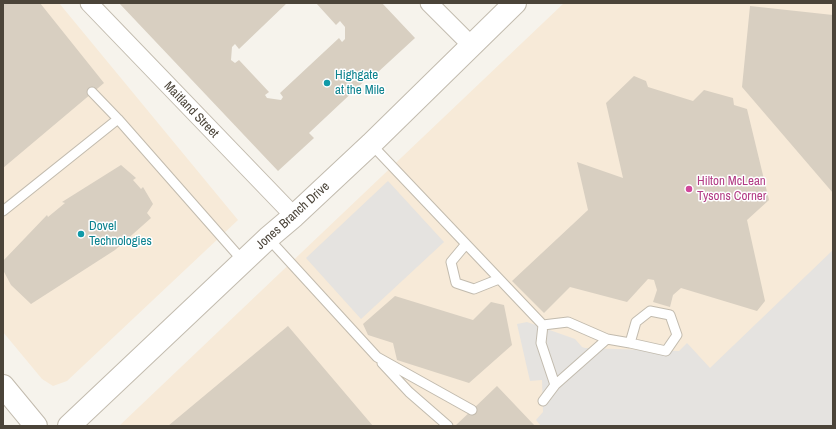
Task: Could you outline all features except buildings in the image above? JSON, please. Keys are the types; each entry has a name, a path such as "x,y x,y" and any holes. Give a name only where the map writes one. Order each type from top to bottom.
{"street":[{"name":"Maitland Street","path":"89,3 294,216"},
{"path":"429,3 471,45"},
{"name":"Jones Branch Drive","path":"69,426 243,261 371,144 515,3"},
{"path":"3,386 36,426"}],"lane":[{"path":"92,92 243,261"},
{"path":"3,211 118,120"},
{"path":"371,144 544,325"},
{"path":"268,238 409,392 448,426"},
{"path":"466,244 451,262 456,283 474,289 499,279"},
{"path":"544,325 568,322 606,339 666,351 677,335 670,315 650,311 636,322 630,343"},
{"path":"544,325 541,343 555,385"},
{"path":"543,401 555,385 606,339"},
{"path":"377,357 472,410"}],"shaded area":[{"path":"3,3 59,3 238,220 67,381 53,386 42,379 3,332"},
{"path":"564,3 833,3 833,426 119,426"},
{"path":"388,181 444,242 361,319 306,258"},
{"path":"833,250 833,426 541,426 536,420 543,412 542,380 530,381 517,324 527,322 575,339 582,347 585,348 679,351 687,343 710,368"}],"place":[{"name":"Highgate at the Mile","path":"327,83"},
{"name":"Hilton McLean Tysons Corner","path":"689,189"},
{"name":"Dovel Technologies","path":"81,234"}]}
